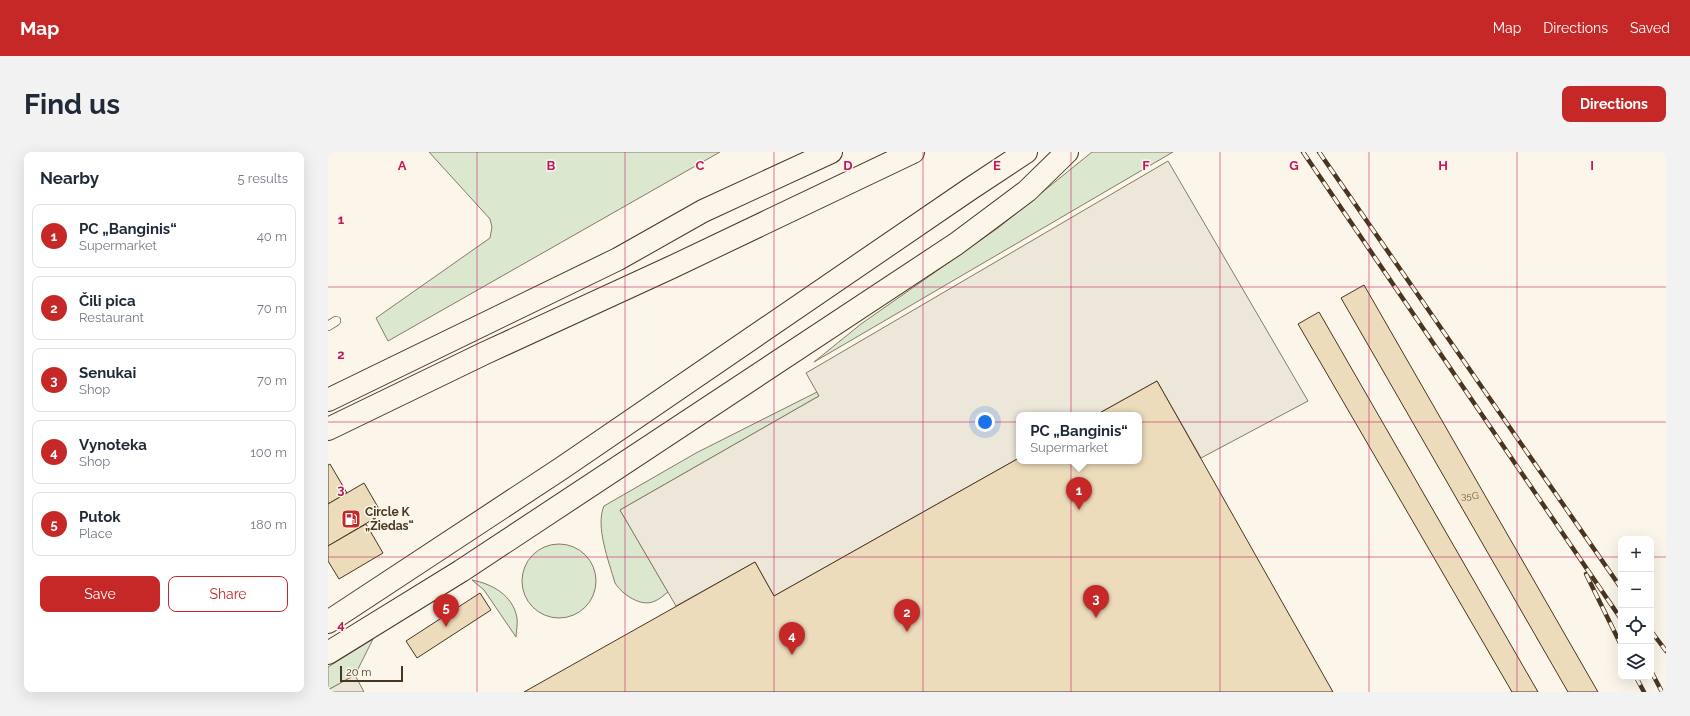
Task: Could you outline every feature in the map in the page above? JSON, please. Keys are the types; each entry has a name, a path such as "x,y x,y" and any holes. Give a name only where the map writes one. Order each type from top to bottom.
{"highway":[{"path":"328,400 618,259 703,211 831,152"},
{"path":"328,429 484,353 672,267 913,152"},
{"path":"328,622 562,468 1026,152"},
{"path":"328,653 461,571 956,244 1027,191 1067,152"}],"green space":[{"path":"429,152 720,152 388,341 376,318 490,238 492,227 490,219"},
{"path":"1092,152 1173,152 814,362 861,324 998,228"},
{"path":"817,392 819,396 620,510 668,592 655,601 644,603 632,599 618,587 615,583 602,534 601,524 604,506 696,453"},
{"path":"559,544 573,547 585,555 593,567 596,581 593,595 585,607 573,615 559,618 545,615 533,607 525,595 522,581 525,567 533,555 545,547"},
{"path":"472,580 487,584 494,588 511,603 517,618 516,637 484,590"},
{"path":"373,639 355,675 328,690 328,667"}],"shaded area":[{"path":"1168,161 1308,401 1201,458 1157,381 1101,412 1016,412 1016,460 774,596 755,562 676,606 620,510 819,396 806,373"},
{"path":"355,675 364,692 328,692 328,690"}],"building":[{"path":"1364,285 1598,692 1568,692 1341,298"},
{"path":"1319,312 1538,692 1512,692 1298,324"},
{"path":"1157,381 1333,692 524,692 755,562 774,596 1016,460 1016,464 1142,464 1142,412 1101,412"},
{"path":"330,464 347,493 328,504 328,465"},
{"name":"Circle K „Žiedas“","path":"364,483 382,514 328,546 328,504"},
{"path":"366,524 383,553 339,579 328,561 328,546"},
{"path":"480,593 491,610 417,658 406,641"}],"railway":[{"path":"1303,152 1618,615"},
{"path":"1319,152 1618,584"},
{"path":"1586,574 1621,644"},
{"path":"1654,635 1666,651"},
{"path":"1654,677 1662,692"},
{"path":"1638,680 1644,692"}],"place":[{"name":"PC „Banginis“","path":"1079,510"},
{"name":"Circle K „Žiedas“","path":"351,519"},
{"name":"Senukai","path":"1096,618"},
{"name":"Putok","path":"446,627"},
{"name":"Čili pica","path":"907,632"},
{"name":"Vynoteka","path":"792,655"}]}
